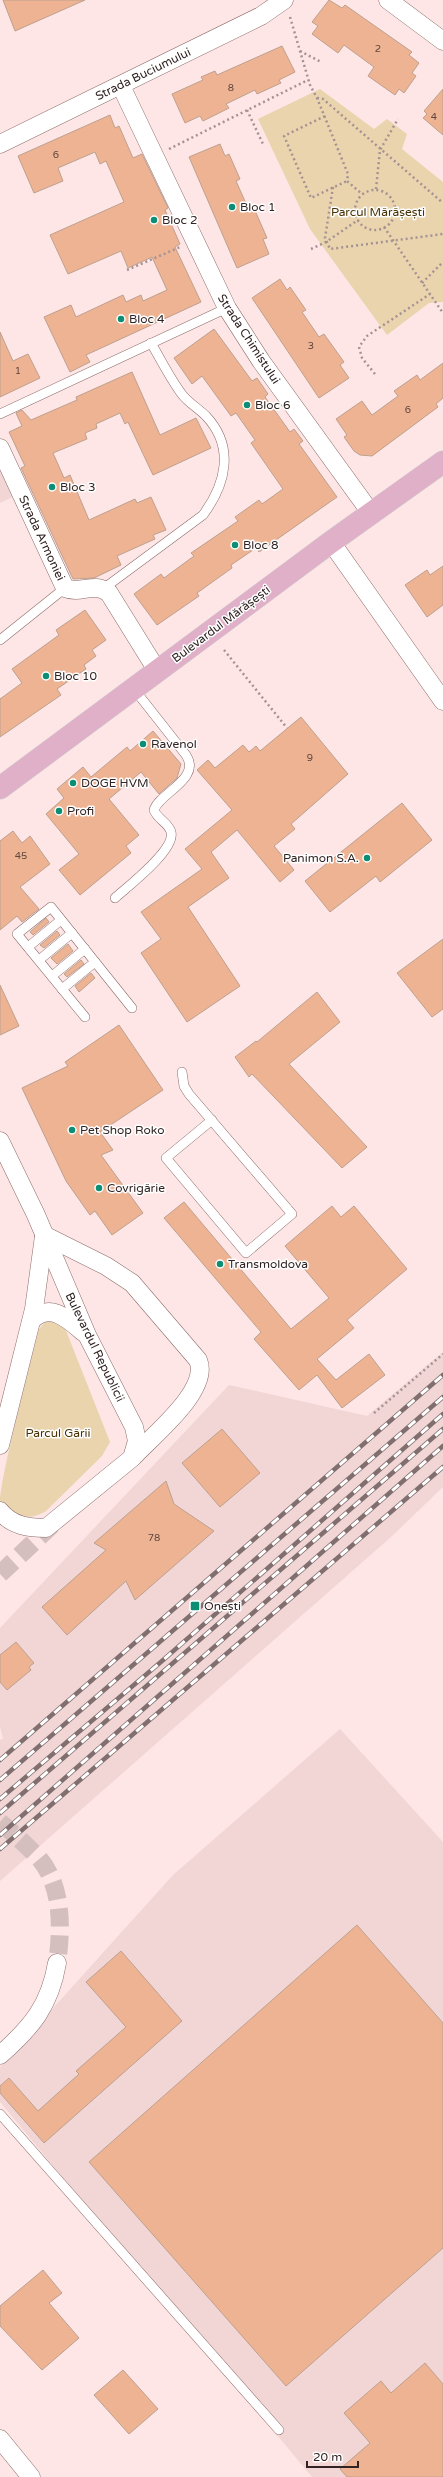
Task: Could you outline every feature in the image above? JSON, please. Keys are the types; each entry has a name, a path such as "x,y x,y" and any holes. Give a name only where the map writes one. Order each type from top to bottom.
{"main road":[{"name":"Bulevardul Mărășești","path":"0,788 331,542 443,462"}],"street":[{"path":"388,0 443,41"},
{"name":"Strada Buciumului","path":"0,144 121,86 261,16 287,7"},
{"name":"Strada Chimistului","path":"121,86 226,308 261,361 371,513"},
{"name":"Strada Armoniei","path":"0,448 65,588 76,591 89,587 103,589"},
{"path":"331,542 443,701"},
{"path":"103,589 108,593 158,672"},
{"name":"Bulevardul Republicii","path":"0,1141 44,1236 87,1336 134,1427 137,1447 132,1458"},
{"path":"0,1445 32,1320 44,1236 106,1266 132,1283 198,1360 201,1366 199,1383 188,1400 132,1458 46,1528 18,1524 0,1511"},
{"path":"32,1320 42,1313 60,1314 87,1336"},
{"path":"0,2055 38,2016 54,1982 57,1963"},
{"path":"0,2439 31,2477"}],"lane":[{"path":"0,414 226,308"},
{"path":"103,589 203,515 213,499 224,471 226,461 224,446 216,429 181,394 151,343"},
{"path":"0,640 65,588"},
{"path":"115,898 152,864 167,846 171,838 170,830 154,810 162,799 178,787 187,771 189,764 186,755 134,689"},
{"path":"85,1017 18,934 51,907 132,1008"},
{"path":"28,947 61,920"},
{"path":"39,960 72,933"},
{"path":"52,976 85,949"},
{"path":"62,989 95,962"},
{"path":"182,1072 186,1091 212,1120 292,1214 246,1253 166,1158 212,1120"},
{"path":"0,2114 279,2430"}],"path":[{"path":"287,7 308,80 325,116 348,174 347,181"},
{"path":"300,51 321,62"},
{"path":"154,156 308,80"},
{"path":"317,98 324,99 380,150 443,203"},
{"path":"247,110 263,144"},
{"path":"325,116 284,136 311,198 347,181"},
{"path":"376,189 380,150 398,119"},
{"path":"347,181 362,194"},
{"path":"333,187 324,238 330,249 443,234"},
{"path":"376,189 388,194 395,206 393,220 384,228 375,230 368,229 358,220 355,208 362,194 376,189"},
{"path":"311,249 326,242 358,220"},
{"path":"384,228 443,313"},
{"path":"127,270 194,240"},
{"path":"422,284 443,262"},
{"path":"375,374 362,358 359,348 367,336 430,294"},
{"path":"224,650 287,728"},
{"path":"374,1413 443,1354"}],"shaded area":[{"path":"0,448 21,493 0,503"},
{"path":"443,1352 443,1487 391,1537 0,1881 0,1740 3,1738 0,1727 0,1628 229,1385 367,1416"},
{"path":"340,1729 443,1842 443,2477 312,2477 0,2102 0,2067 173,1875"}],"green space":[{"name":"Parcul Mărășești","path":"320,89 374,129 387,119 407,134 402,149 443,182 443,302 429,303 387,335 310,229 258,119"},
{"name":"Parcul Gării","path":"47,1320 63,1323 110,1442 102,1456 46,1511 36,1516 24,1517 8,1510 1,1504 1,1489 16,1418 39,1329"}],"building":[{"path":"3,0 85,0 15,31"},
{"path":"329,0 342,8 345,5 412,52 409,55 419,63 412,73 416,76 404,93 399,89 395,95 368,76 374,67 344,45 338,53 312,34 318,26 312,22"},
{"path":"282,46 295,72 279,80 281,83 257,94 255,90 226,104 229,108 203,121 200,116 185,123 172,94 203,80 201,77 215,71 217,75"},
{"path":"443,89 443,135 423,118 427,114 424,111"},
{"path":"110,115 115,128 119,126 133,158 142,154 168,208 165,210 180,244 175,247 201,302 86,355 90,362 70,372 44,317 71,305 76,317 123,295 126,302 141,295 143,301 167,290 152,257 128,268 121,251 68,274 50,235 124,202 106,161 100,164 95,152 58,168 63,181 34,193 18,156"},
{"name":"Bloc 1","path":"220,144 225,156 229,154 240,179 236,181 248,208 253,206 267,238 263,239 269,254 237,268 189,157"},
{"path":"280,279 287,290 290,287 306,310 302,312 319,337 324,334 344,362 340,365 349,378 319,398 252,298"},
{"path":"214,329 252,381 257,378 268,394 265,397 290,432 294,429 303,441 299,444 337,497 259,552 256,548 231,565 232,568 197,593 199,596 157,625 134,594 161,574 164,578 194,556 191,553 238,521 235,517 259,500 262,504 283,489 251,443 255,440 236,413 231,416 202,376 192,384 174,358"},
{"path":"0,332 13,361 28,354 40,378 0,397"},
{"path":"443,363 443,398 436,404 438,407 372,456 360,455 354,451 344,437 347,435 336,419 362,401 372,415 398,396 394,391 417,375 420,380"},
{"name":"Bloc 3","path":"132,372 160,435 196,418 211,448 153,475 128,422 125,424 120,413 96,424 97,428 85,433 87,439 53,453 64,478 70,475 89,520 135,499 137,503 151,497 166,530 153,535 155,539 117,556 121,565 94,578 73,579 21,468 25,466 9,432 22,426 16,413 22,410 31,420 77,400 76,397"},
{"path":"443,566 443,605 427,617 405,585 427,570 430,575"},
{"name":"Bloc 10","path":"85,610 106,640 92,650 96,656 84,665 86,669 57,689 61,695 0,737 0,699 22,683 12,669 59,635 56,630"},
{"path":"301,717 348,774 291,824 295,829 274,846 294,870 280,882 237,830 211,852 229,878 188,907 240,986 187,1022 141,953 161,939 141,912 202,869 185,849 232,810 197,770 208,760 215,768 243,745 249,752 256,746 260,751"},
{"path":"153,731 181,764 177,778 159,794 141,772 109,799 139,835 126,846 131,853 80,895 59,870 79,854 46,814 64,798 57,789 83,767 91,777 127,747 130,751"},
{"path":"402,803 432,840 380,882 376,876 330,912 305,881"},
{"path":"13,831 22,843 30,836 50,864 20,887 39,909 22,922 17,916 0,930 0,841"},
{"path":"46,918 49,922 33,935 30,932"},
{"path":"57,931 60,935 44,948 40,945"},
{"path":"443,939 443,1009 432,1017 397,973"},
{"path":"68,944 73,951 57,964 51,958"},
{"path":"81,960 84,964 67,977 64,974"},
{"path":"91,973 95,978 79,992 75,986"},
{"path":"0,985 19,1026 0,1035"},
{"path":"317,992 340,1022 289,1064 367,1147 342,1168 252,1074 249,1077 235,1057 256,1041 257,1042"},
{"path":"119,1025 163,1090 100,1132 113,1150 101,1155 143,1213 112,1235 95,1211 90,1215 66,1181 22,1088 68,1066 65,1062"},
{"path":"184,1202 291,1329 329,1298 285,1246 332,1206 341,1217 354,1206 407,1269 347,1320 354,1328 317,1359 336,1380 369,1354 385,1375 342,1408 317,1375 299,1390 254,1339 261,1332 164,1218"},
{"path":"222,1429 260,1473 220,1507 182,1463"},
{"path":"166,1481 174,1504 214,1531 135,1600 126,1581 67,1635 42,1607 106,1550 94,1543"},
{"path":"16,1642 34,1663 29,1667 31,1670 7,1690 0,1682 0,1655"},
{"path":"357,1925 443,2023 443,2248 286,2386 89,2162"},
{"path":"121,1951 182,2021 44,2143 0,2093 0,2086 9,2078 38,2111 79,2074 76,2071 126,2027 86,1982"},
{"path":"43,2270 62,2293 49,2303 79,2338 42,2370 0,2326 0,2306"},
{"path":"425,2363 443,2384 443,2477 347,2477 340,2469 370,2443 344,2413 381,2381 391,2393"},
{"path":"123,2370 158,2409 129,2434 94,2395"}],"tunnel":[{"path":"0,1574 52,1525"},
{"path":"0,1822 38,1857 46,1868 52,1881 59,1908 60,1922 57,1963"}],"railway":[{"path":"0,1760 443,1375"},
{"path":"0,1780 443,1397"},
{"path":"0,1799 162,1661 443,1414"},
{"path":"0,1813 443,1429"},
{"path":"0,1835 443,1446"},
{"path":"0,1849 443,1467"}],"place":[{"name":"Bloc 1","path":"232,207"},
{"name":"Bloc 2","path":"154,220"},
{"name":"Bloc 4","path":"121,319"},
{"name":"Bloc 6","path":"247,405"},
{"name":"Bloc 3","path":"52,487"},
{"name":"Bloc 8","path":"235,545"},
{"name":"Bloc 10","path":"46,676"},
{"name":"Ravenol","path":"143,744"},
{"name":"DOGE HVM","path":"73,783"},
{"name":"Profi","path":"59,811"},
{"name":"Panimon S.A.","path":"367,858"},
{"name":"Pet Shop Roko","path":"72,1130"},
{"name":"Covrigărie","path":"99,1188"},
{"name":"Transmoldova","path":"220,1264"},
{"name":"Onești","path":"195,1606"}]}
